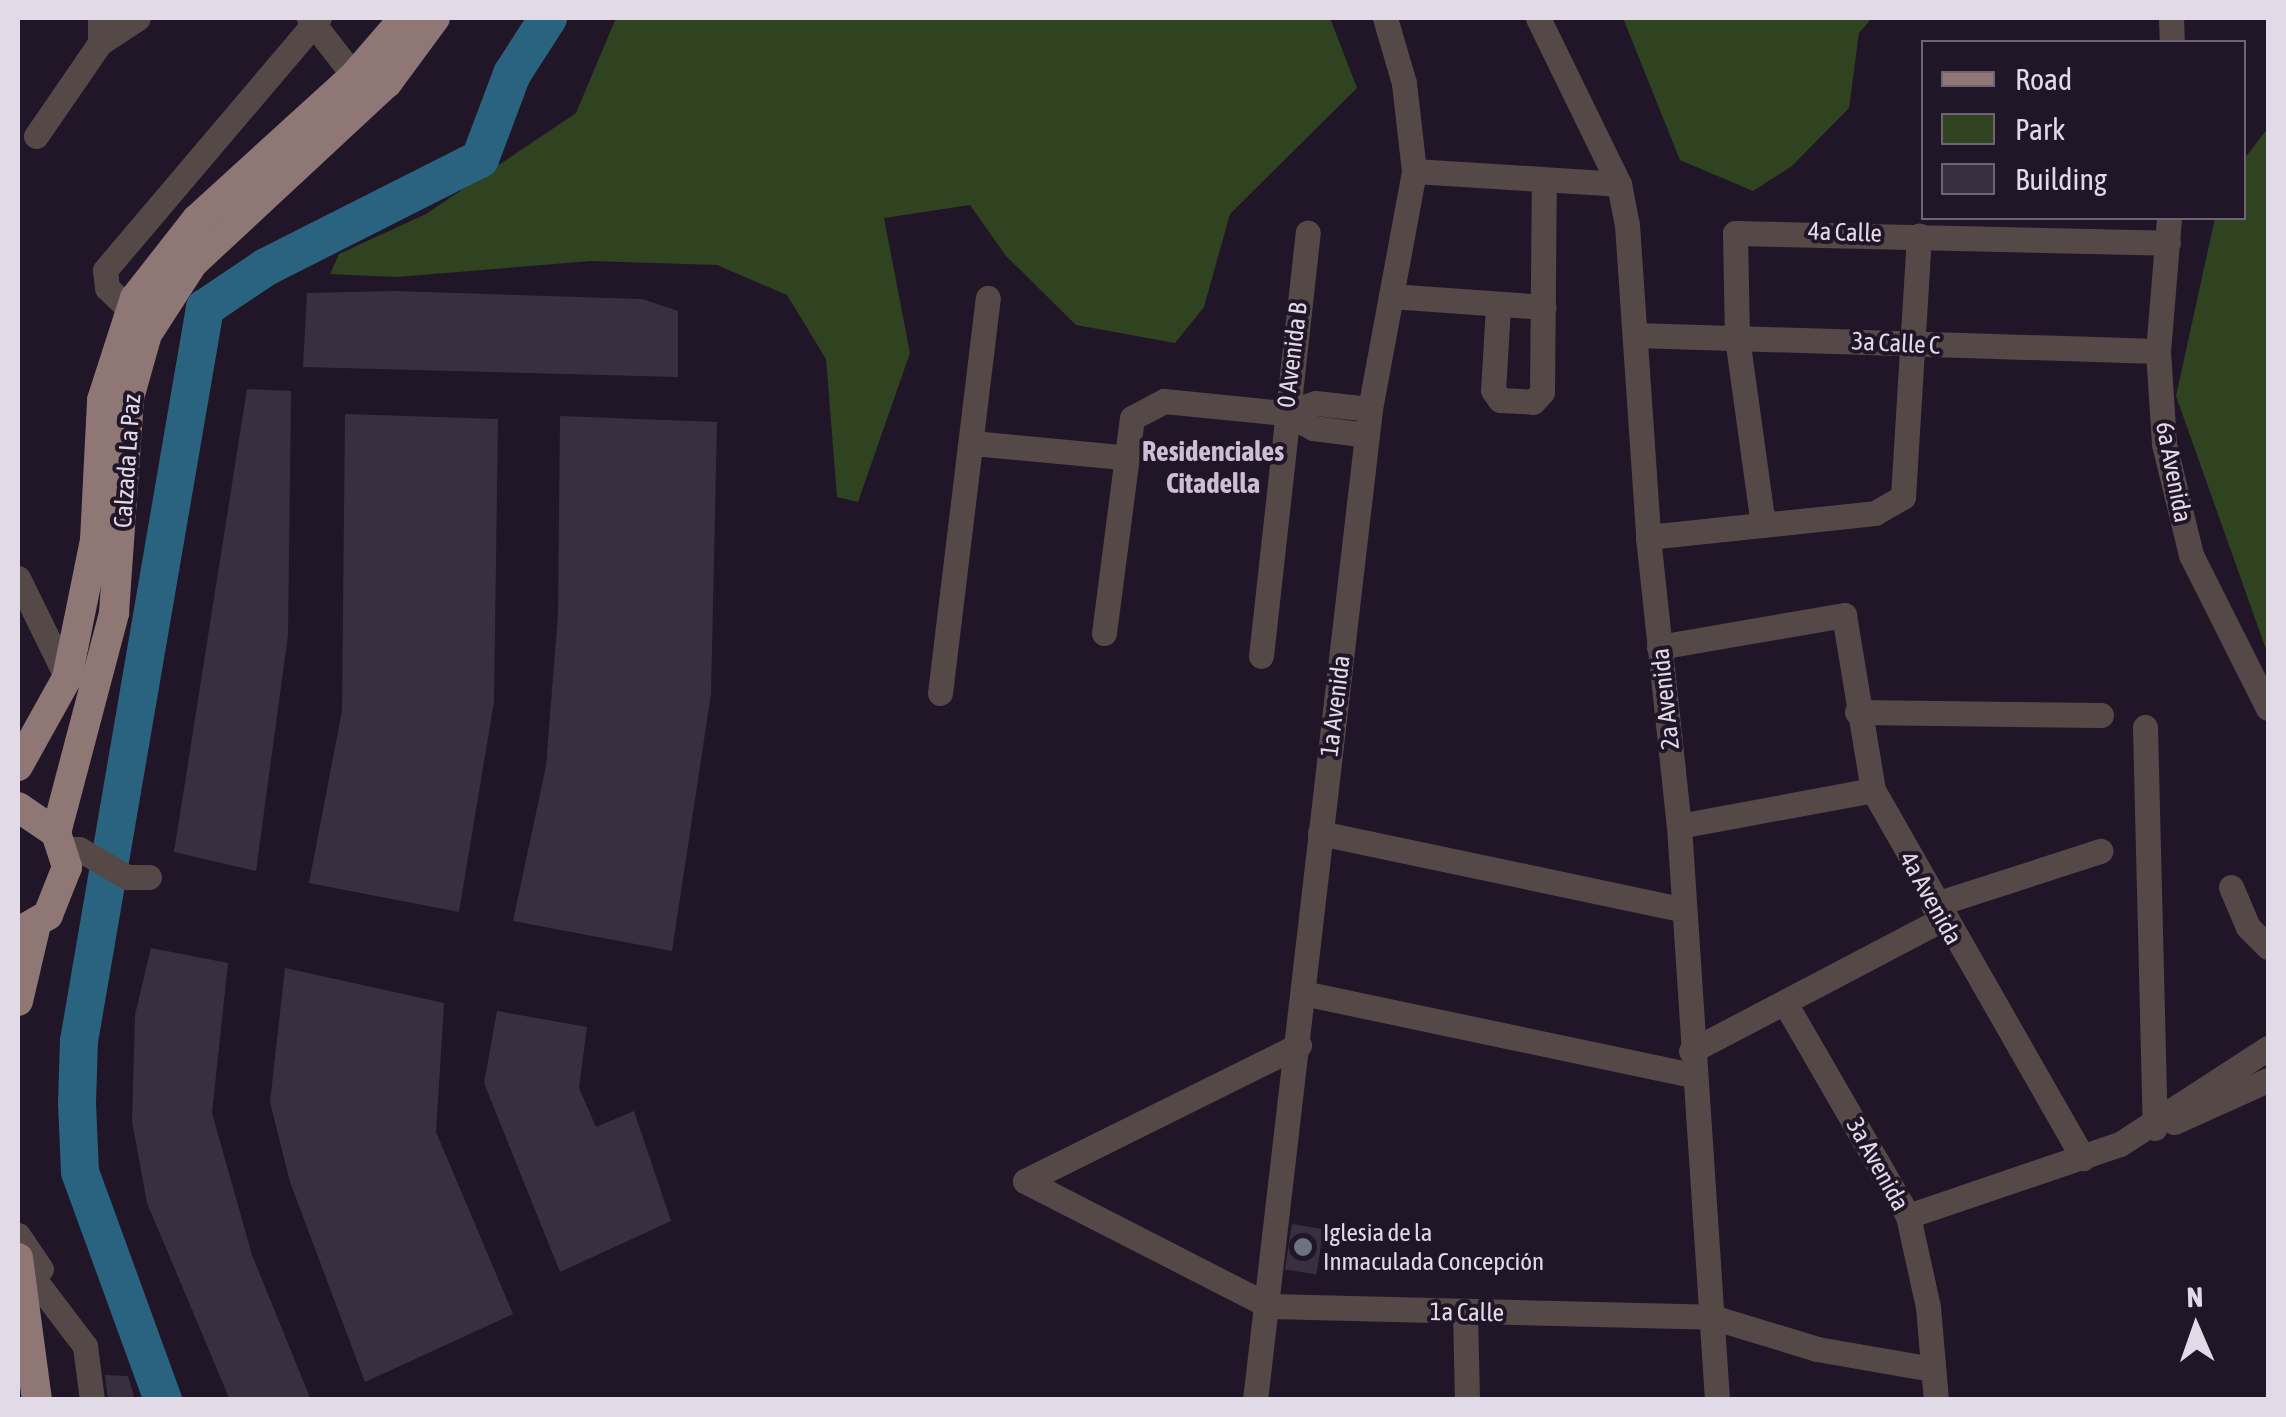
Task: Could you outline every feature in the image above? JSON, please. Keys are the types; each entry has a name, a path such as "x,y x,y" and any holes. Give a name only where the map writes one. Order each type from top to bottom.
{"main road":[{"name":"Calzada La Paz","path":"18,766 67,678 95,540 102,400 129,309 197,218 354,76 404,18"},
{"name":"Calzada La Paz","path":"27,928 65,884 114,613 128,398 148,334 194,264 387,83 435,18"},
{"path":"18,808 70,845"},
{"path":"18,1001 27,928"},
{"path":"18,1257 38,1400"}],"street":[{"path":"36,136 100,30 138,18"},
{"name":"1a Avenida","path":"1255,1400 1369,422 1414,171 1404,83 1385,18"},
{"name":"2a Avenida","path":"1538,18 1619,184 1648,537 1680,826 1692,1063 1717,1400"},
{"path":"129,309 106,288 104,270 314,19 354,76"},
{"path":"1414,171 1619,184"},
{"path":"1498,307 1493,390 1500,400 1533,402 1542,392 1544,180"},
{"name":"4a Calle","path":"1736,338 1732,242 1735,233 1762,228 1919,235 2168,230"},
{"name":"6a Avenida","path":"2168,230 2158,351 2164,444 2191,555 2268,708"},
{"name":"0 Avenida B","path":"1261,656 1308,232"},
{"path":"1648,537 1875,513 1903,496 1919,235"},
{"path":"1391,296 1498,307 1544,307"},
{"path":"940,694 988,298"},
{"name":"3a Calle C","path":"1634,335 2158,351"},
{"path":"1736,338 1762,525"},
{"path":"1104,633 1122,457 1132,418 1164,401 1285,413 1316,403 1369,422"},
{"path":"973,444 1122,457"},
{"path":"18,578 67,678"},
{"name":"4a Avenida","path":"1659,647 1844,615 1857,712 1873,790 1938,912 2083,1158"},
{"path":"1857,712 2100,715"},
{"path":"2145,727 2154,1128"},
{"path":"1680,826 1873,790"},
{"path":"1320,833 1684,910"},
{"path":"70,845 127,877 149,877"},
{"path":"1303,994 1692,1063 1784,1003 1938,912 2100,851"},
{"path":"2230,887 2248,927 2268,947"},
{"name":"3a Avenida","path":"1784,1003 1908,1216 1936,1400"},
{"name":"1a Calle","path":"1299,1045 1025,1181 1268,1306 1712,1318 1817,1349 1934,1369"},
{"path":"2154,1128 2268,1048"},
{"path":"1908,1216 2223,1106 2268,1080"},
{"path":"18,1235 72,1311 85,1346 92,1400"},
{"path":"18,1257 85,1346"},
{"path":"1464,1312 1466,1400"}],"green space":[{"path":"616,18 1330,18 1357,88 1230,214 1204,307 1175,343 1076,325 1006,256 970,205 884,218 910,353 858,502 837,497 826,359 787,295 717,265 591,261 396,277 330,274 339,254 426,214 576,113"},
{"path":"1623,18 1872,18 1859,33 1849,108 1792,166 1753,191 1680,160"},
{"path":"2268,128 2268,655 2176,396 2215,220 2246,220 2246,156"}],"building":[{"path":"394,291 642,299 678,311 678,377 303,367 307,293"},
{"path":"247,389 291,391 288,635 256,871 174,852"},
{"path":"345,414 498,419 494,702 459,912 309,883 342,711"},
{"path":"560,416 717,422 711,694 672,951 513,921 546,766 558,615"},
{"path":"151,948 228,963 212,1113 252,1255 311,1400 230,1400 147,1203 132,1121 135,1015"},
{"path":"285,968 444,1003 436,1132 513,1314 365,1382 290,1182 270,1102"},
{"path":"497,1011 587,1027 579,1088 596,1127 634,1111 671,1221 560,1272 484,1083"},
{"name":"Iglesia de la Inmaculada Concepción","path":"1292,1224 1324,1229 1316,1274 1285,1269"},
{"path":"105,1375 128,1376 135,1400 108,1400"}],"waterway":[{"path":"163,1400 80,1172 79,1041 205,308 266,267 480,159 512,74 548,18"}],"place":[{"name":"Iglesia de la Inmaculada Concepción","path":"1303,1247"}],"district":[{"name":"Residenciales Citadella","path":"1213,467"}]}
